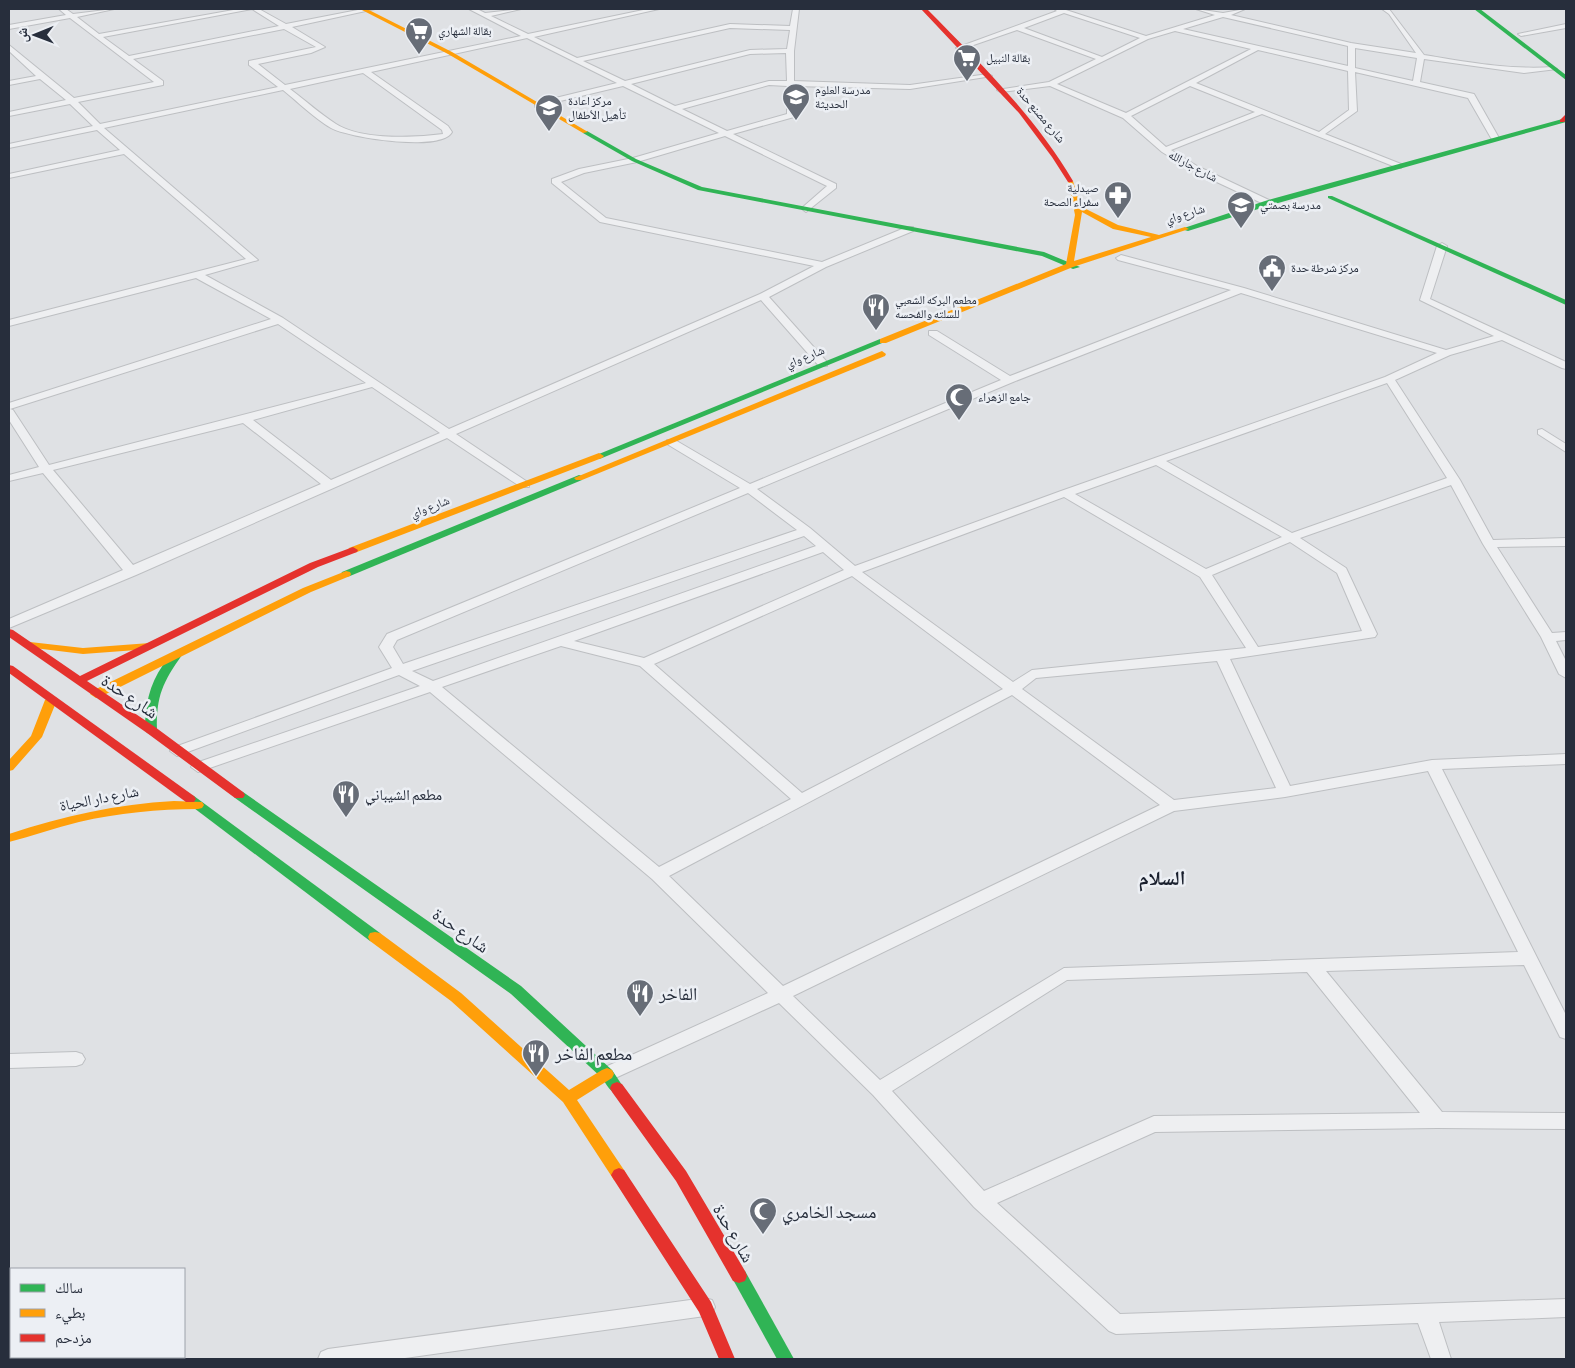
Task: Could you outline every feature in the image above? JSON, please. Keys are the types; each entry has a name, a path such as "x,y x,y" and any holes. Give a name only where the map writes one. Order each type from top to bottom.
{"street":[{"path":"9,114 160,83 130,58 62,9"},
{"path":"9,27 111,9"},
{"path":"97,36 249,9"},
{"path":"255,9 290,27 321,47 309,52 252,63 283,89 335,127 350,133 371,137 415,140 446,136 448,132 446,128 365,71"},
{"path":"130,58 290,27 367,9 450,53 634,160 700,189 1044,254 1082,270"},
{"path":"472,9 833,186 806,209"},
{"path":"485,15 518,9"},
{"path":"9,146 656,9"},
{"path":"796,9 790,51 791,115 634,160 582,171 555,181 603,220 824,265"},
{"name":"شارع مصنع حدة","path":"924,9 1001,90 1056,153 1072,180 1079,208 1070,264"},
{"path":"1056,9 1146,38"},
{"path":"1198,9 1351,46 1500,69 1524,71 1553,69"},
{"path":"1001,90 1051,84 1146,38 1220,14 1242,9"},
{"path":"1385,9 1391,14 1421,56 1416,84"},
{"path":"1477,9 1566,78"},
{"path":"1490,9 1566,68"},
{"path":"960,48 1064,11"},
{"path":"577,60 730,26 794,28"},
{"path":"1521,34 1566,26"},
{"path":"1016,27 1102,59"},
{"path":"1173,29 1471,96 1495,138"},
{"path":"1319,135 1353,111 1351,46"},
{"path":"9,47 12,55 72,101 98,127 253,260 9,323"},
{"path":"1126,116 1192,84 1257,48"},
{"path":"538,104 750,52 790,51"},
{"path":"676,108 759,85 910,87 988,76"},
{"path":"9,83 41,77"},
{"name":"شارع جارالله","path":"1051,84 1126,116 1165,150 1194,168 1268,203"},
{"path":"1192,84 1398,166"},
{"path":"1165,150 1261,112"},
{"name":"شارع واي","path":"78,681 314,565 592,459 1070,264 1268,203 1495,138 1565,123"},
{"name":"شارع واي","path":"96,694 307,590 671,442 1082,270 1459,159 1565,123"},
{"path":"9,176 126,151"},
{"path":"1445,153 1459,159"},
{"path":"1336,196 1566,303"},
{"path":"1336,196 1566,295"},
{"path":"1079,208 1116,227 1139,234 1160,236"},
{"path":"9,624 763,296 824,265 910,229"},
{"path":"1442,246 1425,300 1566,366"},
{"path":"1121,258 1241,290 1446,353"},
{"path":"196,274 279,320 525,485"},
{"path":"1241,290 1009,380 392,637 386,647 400,670 432,686 658,875 879,1090 981,1201 1116,1324 1566,1308"},
{"path":"763,296 823,364"},
{"path":"9,406 279,320"},
{"path":"933,333 1009,380"},
{"path":"645,663 853,571 1065,492 1389,379 1446,353 1501,337"},
{"path":"1389,379 1454,480 1489,544 1548,636 1566,674"},
{"path":"9,478 245,419 373,384"},
{"path":"9,412 46,469 132,572"},
{"path":"245,419 330,484"},
{"path":"1542,432 1566,449"},
{"path":"671,442 750,489 806,531 853,571 1171,806"},
{"path":"592,459 607,468"},
{"path":"658,875 1013,689 1032,674 1222,656 1370,634 1342,571 1291,537 1157,461"},
{"path":"1205,574 1291,537 1454,480"},
{"path":"1065,492 1205,574 1254,651"},
{"path":"177,751 400,670 630,593 806,531"},
{"path":"1489,544 1566,542"},
{"path":"198,767 560,642 825,547"},
{"path":"630,593 649,609"},
{"name":"شارع حدة","path":"9,632 96,694 151,730 198,767 516,990 607,1074 682,1176 786,1359"},
{"path":"1548,636 1566,636"},
{"path":"560,642 645,663 801,800"},
{"path":"26,644 83,651 150,646"},
{"path":"151,730 150,696 161,672 177,655"},
{"path":"1222,656 1285,792"},
{"path":"9,668 198,805 456,997 568,1098 705,1308 727,1359"},
{"path":"9,767 28,750 45,724 51,700"},
{"path":"568,1098 607,1074 780,995 1171,806 1285,792 1432,765 1566,759"},
{"path":"1432,765 1566,1032"},
{"name":"شارع دار الحياة","path":"9,838 59,821 120,807 160,803 198,805"},
{"path":"879,1090 1064,974 1529,958"},
{"path":"1312,965 1437,1120"},
{"path":"9,1061 76,1059"},
{"path":"981,1201 1154,1124 1437,1120 1566,1121"},
{"path":"328,1359 705,1308"},
{"path":"1425,1312 1442,1359"}],"traffic: fast":[{"path":"1477,9 1566,78"},
{"path":"1185,229 1268,203 1566,120"},
{"path":"585,132 634,160 700,189 1044,254 1076,267"},
{"path":"1330,197 1566,303"},
{"path":"599,456 883,341"},
{"path":"346,574 579,478"},
{"path":"151,730 151,708 155,690 164,672 177,655"},
{"path":"239,795 516,990 607,1074 617,1088"},
{"path":"190,799 375,937"},
{"path":"739,1276 786,1359"}],"traffic: slow":[{"path":"363,9 450,53 585,132"},
{"path":"1070,181 1079,215 1070,265"},
{"path":"1079,208 1116,227 1156,236"},
{"path":"883,341 1070,265 1185,229"},
{"path":"579,478 882,354"},
{"path":"353,550 599,456"},
{"path":"96,694 307,590 346,574"},
{"path":"30,645 83,651 150,646"},
{"path":"9,767 36,737 51,700"},
{"path":"9,838 102,813 149,806 198,805"},
{"path":"375,937 456,997 568,1098 619,1175"},
{"path":"568,1098 607,1074"}],"traffic: jam":[{"path":"924,9 1022,112 1056,157 1070,181"},
{"path":"1562,121 1566,116"},
{"path":"78,681 314,565 353,550"},
{"path":"9,632 151,730 239,795"},
{"path":"9,668 190,799"},
{"path":"617,1088 681,1176 739,1276"},
{"path":"619,1175 705,1307 727,1359"}],"place":[{"name":"بقالة الشهاري","path":"419,55"},
{"name":"بقالة النبيل","path":"967,82"},
{"name":"مدرسة العلوم الحديثة","path":"796,121"},
{"name":"مركز اعادة تأهيل الأطفال","path":"549,132"},
{"name":"صيدلية سفراء الصحة","path":"1118,219"},
{"name":"مدرسة بصمتي","path":"1241,229"},
{"name":"مركز شرطة حدة","path":"1272,292"},
{"name":"مطعم البركه الشعبي للسلته والفحسه","path":"876,331"},
{"name":"جامع الزهراء","path":"959,421"},
{"name":"مطعم الشيباني","path":"346,818"},
{"name":"الفاخر","path":"640,1017"},
{"name":"مطعم الفاخر","path":"536,1077"},
{"name":"مسجد الخامري","path":"763,1235"}],"district":[{"name":"السلام","path":"1162,877"}]}
